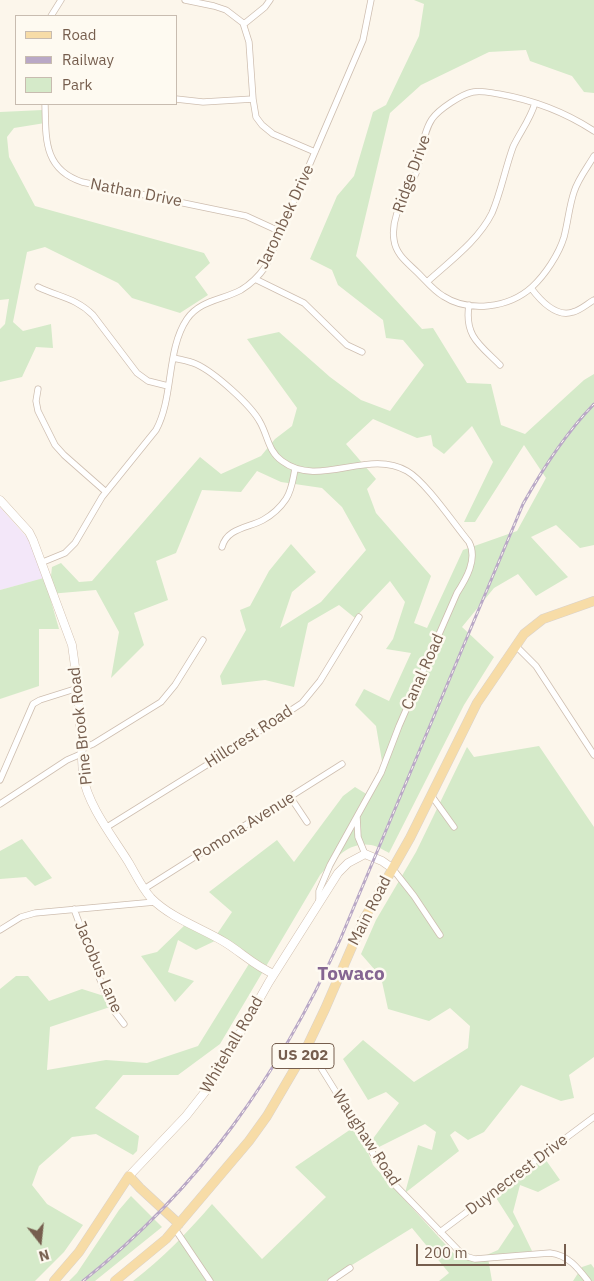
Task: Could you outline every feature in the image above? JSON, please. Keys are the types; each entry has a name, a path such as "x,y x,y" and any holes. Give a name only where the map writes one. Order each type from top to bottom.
{"main road":[{"name":"Main Road","path":"115,1281 151,1252 177,1226 262,1124 308,1047 364,919 410,838 477,703 524,634 543,619 594,601"},
{"path":"129,1176 177,1226"},
{"name":"Whitehall Road","path":"54,1281 79,1252 116,1193 129,1176"}],"street":[{"path":"52,15 61,0"},
{"path":"186,0 226,10 244,24 249,42 256,117 267,130 315,152"},
{"path":"244,24 265,7 270,0"},
{"name":"Jarombek Drive","path":"43,562 65,553 75,543 106,492 156,430 162,418 182,328 192,313 203,305 241,290 255,279 266,266 363,40 372,0"},
{"name":"Ridge Drive","path":"594,131 568,116 535,103 502,95 472,92 440,110 432,119 416,171 396,215 394,242 398,252 440,295 446,298 469,305 485,306 512,300 531,288 541,278 561,246 575,190 594,156"},
{"path":"178,98 193,102 253,99"},
{"path":"427,282 473,240 487,221 496,202 514,147 528,123 535,103"},
{"name":"Nathan Drive","path":"45,105 47,140 50,154 58,168 69,177 82,182 246,216 280,232"},
{"path":"255,279 304,303 347,345 362,352"},
{"path":"38,287 74,300 86,308 137,373 148,381 168,386"},
{"path":"531,288 543,303 562,313 576,312 594,300"},
{"path":"469,305 467,320 471,333 500,365"},
{"path":"174,358 191,362 203,368 251,408 261,422 272,451 281,461 295,469 290,492 278,509 261,521 230,534 224,540 222,547"},
{"path":"38,389 36,401 38,411 55,444 64,455 106,492"},
{"name":"Canal Road","path":"295,469 320,471 380,463 400,467 417,478 469,542 473,555 467,575 457,593 416,692 399,726 381,773 330,866 319,891 319,902"},
{"name":"Pine Brook Road","path":"0,500 29,532 43,562 72,645 78,688 81,752 86,790 144,890 155,902 172,914 226,942 265,970 274,974"},
{"name":"Hillcrest Road","path":"107,826 226,753 302,703 320,681 360,617"},
{"path":"0,804 161,702 175,685 203,640"},
{"path":"516,646 536,666 594,755"},
{"path":"0,780 33,704 78,688"},
{"name":"Pomona Avenue","path":"144,890 342,764"},
{"path":"431,795 454,827"},
{"path":"291,798 307,822"},
{"path":"357,817 358,837 365,854 382,861 392,868 414,896 440,935"},
{"name":"Whitehall Road","path":"129,1176 186,1116 206,1090 221,1068 274,974 338,873 348,863 365,854"},
{"path":"0,930 27,914 155,902"},
{"name":"Jacobus Lane","path":"74,909 106,993 114,1011 124,1024"},
{"name":"Waughaw Road","path":"308,1047 387,1175 458,1250 468,1257 475,1259 560,1255 574,1263 588,1281"},
{"name":"Duynecrest Drive","path":"440,1232 594,1117"},
{"path":"177,1226 210,1281"},
{"path":"331,1281 350,1268"}],"shaded area":[{"path":"0,507 31,542 45,578 0,590"}],"green space":[{"path":"414,0 594,0 594,93 584,92 572,76 530,61 526,50 489,52 421,85 390,113 356,256 422,329 433,328 467,383 491,384 501,425 525,434 584,380 594,374 594,545 580,548 556,525 531,537 568,577 536,596 518,574 494,588 462,627 494,657 464,705 389,853 371,845 355,846 342,853 320,875 220,1044 178,1075 123,1075 95,1108 139,1136 137,1151 133,1155 96,1134 72,1137 39,1166 32,1185 47,1204 83,1225 64,1252 35,1281 0,1281 0,989 16,976 28,976 49,1001 82,989 104,996 110,1007 50,1027 47,1070 106,1060 147,1063 198,1046 252,959 219,939 196,950 178,940 168,972 194,981 175,1002 141,956 157,952 187,923 215,937 232,912 209,892 277,840 294,862 343,796 355,787 368,795 383,767 376,726 355,705 364,689 389,701 411,653 386,649 393,639 405,602 390,581 355,618 339,605 308,623 294,687 265,680 222,685 220,676 246,630 240,610 250,606 269,571 291,544 316,572 292,592 280,628 321,602 366,550 342,507 322,488 281,482 257,471 241,492 202,490 176,553 156,561 168,600 134,613 144,645 111,678 119,632 96,590 49,594 59,629 39,629 39,686 0,699 0,590 51,576 52,567 61,563 79,582 92,581 200,457 221,474 261,456 275,439 292,426 297,408 247,339 279,332 330,377 361,400 390,411 424,365 403,340 386,338 383,320 338,285 332,270 310,259 337,196 354,176 373,112 386,105 419,36 424,4","holes":["373,419 417,438 431,435 433,446 444,454 472,426 493,462 464,522 475,522 524,445 546,478 517,531 463,550 427,628 414,623 431,576 376,513 367,489 376,479 346,444"]},
{"path":"43,110 45,123 14,128 7,137 9,157 35,206 204,253 210,263 195,277 208,295 180,313 132,298 118,283 45,247 27,252 13,322 23,331 51,324 53,348 36,347 22,377 0,382 0,329 5,324 9,299 0,300 0,112"},
{"path":"539,746 594,827 594,1057 569,1075 574,1098 561,1101 521,1085 484,1132 468,1140 455,1131 450,1135 459,1151 405,1193 418,1145 432,1150 436,1132 425,1124 375,1149 372,1140 399,1103 386,1092 368,1100 343,1059 363,1040 414,1082 468,1048 470,1026 450,1008 429,1021 388,1009 381,977 361,954 376,920 416,852 467,747 474,757"},
{"path":"22,839 52,878 35,886 26,877 0,879 0,851"},
{"path":"357,1125 373,1165 456,1256 475,1260 498,1250 514,1226 493,1193 543,1156 560,1180 538,1192 520,1185 513,1212 533,1253 488,1258 492,1281 439,1281 449,1273 412,1228 326,1281 133,1281 175,1244 212,1204 262,1259 326,1197 295,1167"},
{"path":"131,1196 162,1227 95,1281 69,1281 77,1273 119,1210"},
{"path":"591,1264 594,1268 594,1281 573,1281 582,1267"}],"railway":[{"path":"83,1281 125,1245 200,1168 263,1083 291,1037 340,940 523,504 555,452 573,427 594,404"}],"district":[{"name":"Towaco","path":"351,975"}]}
